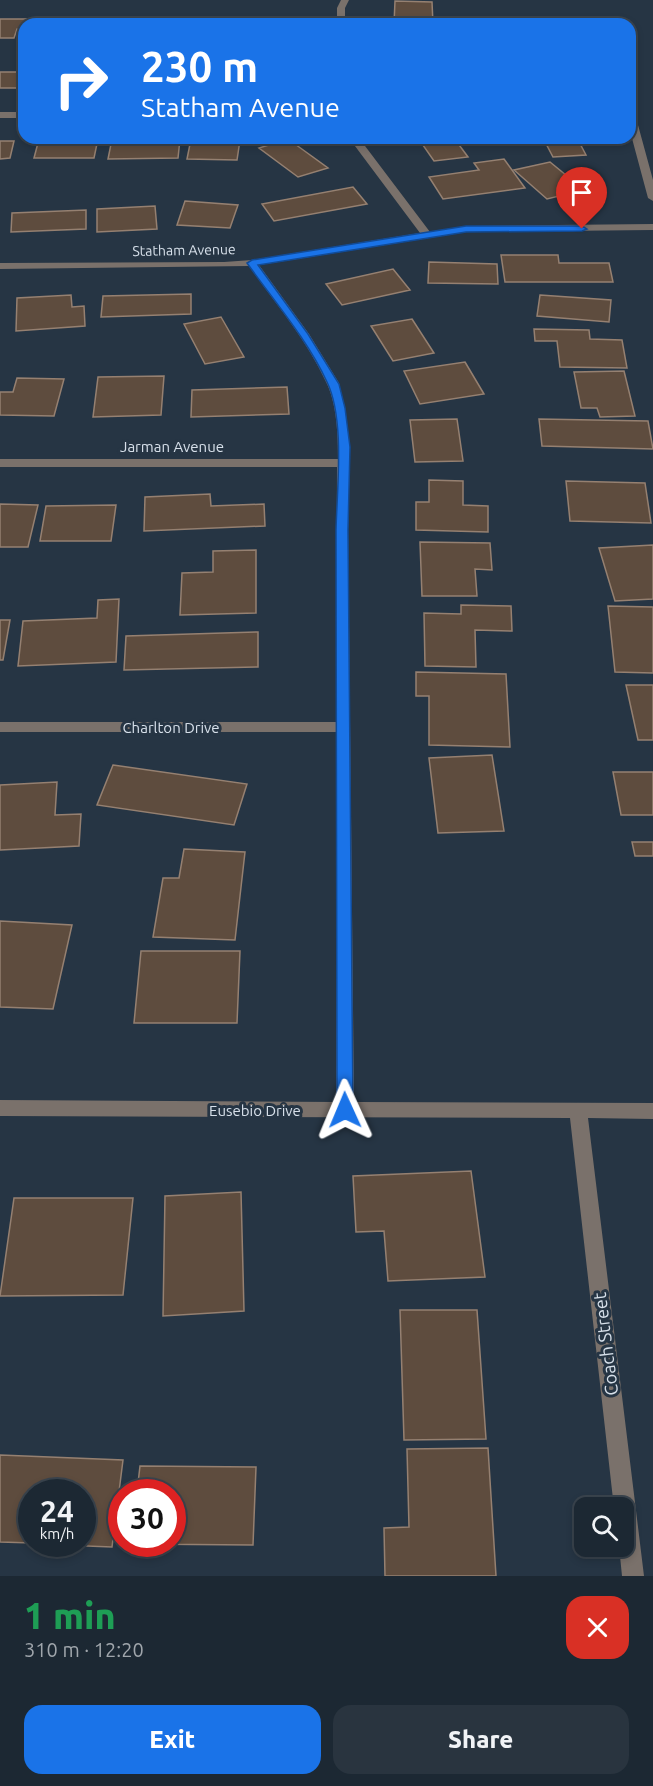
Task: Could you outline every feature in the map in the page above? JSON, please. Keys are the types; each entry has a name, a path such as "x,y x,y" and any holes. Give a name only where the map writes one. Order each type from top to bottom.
{"street":[{"path":"341,18 341,9 345,0"},
{"path":"0,115 18,115"},
{"path":"636,136 653,198"},
{"path":"358,144 426,234"},
{"name":"Statham Avenue","path":"0,266 193,266 252,263 466,229 653,227"},
{"path":"252,263 303,334 333,384 339,408 344,463 345,1110"},
{"name":"Jarman Avenue","path":"0,463 344,463"},
{"name":"Charlton Drive","path":"0,727 343,727"},
{"name":"Eusebio Drive","path":"0,1108 653,1111"},
{"name":"Coach Street","path":"578,1111 633,1576"}],"building":[{"path":"395,1 432,2 433,18 394,18"},
{"path":"0,19 18,19 18,29 14,38 0,38"},
{"path":"0,72 18,72 18,88 0,88"},
{"path":"0,141 14,141 10,158 0,159"},
{"path":"38,144 97,144 94,158 34,158"},
{"path":"111,144 179,144 178,158 108,159"},
{"path":"190,144 239,144 237,160 187,159"},
{"path":"272,144 295,144 328,168 298,177 259,148"},
{"path":"422,144 458,144 468,157 434,161"},
{"path":"546,144 580,144 586,155 553,157"},
{"path":"504,159 525,188 443,199 429,177 479,170 474,163"},
{"path":"550,162 584,190 547,199 514,170"},
{"path":"353,187 367,204 274,221 262,204"},
{"path":"185,201 238,205 230,228 177,225"},
{"path":"155,206 157,229 97,232 97,209"},
{"path":"86,210 86,229 11,232 12,213"},
{"path":"501,255 558,255 559,263 609,263 613,282 505,282"},
{"path":"429,262 497,264 498,284 428,283"},
{"path":"393,269 410,290 342,305 326,284"},
{"path":"191,294 191,314 101,317 103,296"},
{"path":"71,295 72,307 84,306 85,326 16,331 17,298"},
{"path":"540,295 611,300 609,322 537,316"},
{"path":"221,317 244,357 205,364 184,324"},
{"path":"412,319 434,353 393,361 371,326"},
{"path":"534,329 589,330 590,339 622,340 627,368 560,367 557,341 535,341"},
{"path":"465,362 484,394 420,404 404,371"},
{"path":"624,371 635,416 600,417 597,408 581,408 574,372"},
{"path":"164,376 161,415 93,417 98,377"},
{"path":"17,378 64,379 54,416 0,415 0,392 13,392"},
{"path":"287,387 289,414 191,417 192,390"},
{"path":"457,419 463,461 415,462 410,420"},
{"path":"539,419 648,421 653,449 542,446"},
{"path":"429,480 463,481 463,505 488,506 488,532 416,530 416,502 429,502"},
{"path":"566,481 645,483 651,523 570,521"},
{"path":"210,494 211,506 264,504 265,526 144,531 145,497"},
{"path":"0,504 38,505 28,547 0,547"},
{"path":"116,505 111,541 40,541 46,506"},
{"path":"420,542 490,543 492,570 475,569 477,596 422,596"},
{"path":"653,545 653,599 615,601 599,548"},
{"path":"256,550 256,613 180,615 182,573 213,572 213,551"},
{"path":"119,599 116,662 18,666 23,621 97,618 98,600"},
{"path":"461,605 511,606 512,631 475,630 476,667 425,666 424,613 461,614"},
{"path":"608,606 653,607 653,673 615,672"},
{"path":"0,620 10,620 3,660 0,660"},
{"path":"258,632 258,667 124,670 126,636"},
{"path":"416,672 506,674 510,747 429,745 429,696 416,696"},
{"path":"626,685 653,685 653,740 638,740"},
{"path":"492,755 504,831 438,833 429,758"},
{"path":"113,765 247,784 234,825 97,805"},
{"path":"613,772 653,772 653,815 621,815"},
{"path":"57,782 55,815 81,814 79,846 0,850 0,785"},
{"path":"632,842 653,842 653,856 635,856"},
{"path":"184,849 245,852 235,940 153,937 163,878 179,878"},
{"path":"0,921 72,925 53,1009 0,1007"},
{"path":"141,951 240,951 237,1023 134,1023"},
{"path":"471,1171 485,1277 388,1281 384,1231 356,1232 353,1176"},
{"path":"241,1192 244,1311 163,1316 165,1196"},
{"path":"14,1198 133,1198 123,1295 0,1296"},
{"path":"400,1310 477,1310 486,1439 404,1440"},
{"path":"488,1448 496,1576 385,1576 384,1528 409,1527 407,1449"},
{"path":"0,1455 123,1460 121,1479 108,1479 108,1547 96,1546 96,1479 18,1479 18,1543 0,1542"},
{"path":"140,1466 256,1467 253,1545 186,1544 186,1479 138,1479"}],"route":[{"path":"345,1110 342,530 344,447 333,384 303,334 252,263 466,229 582,229"}]}
